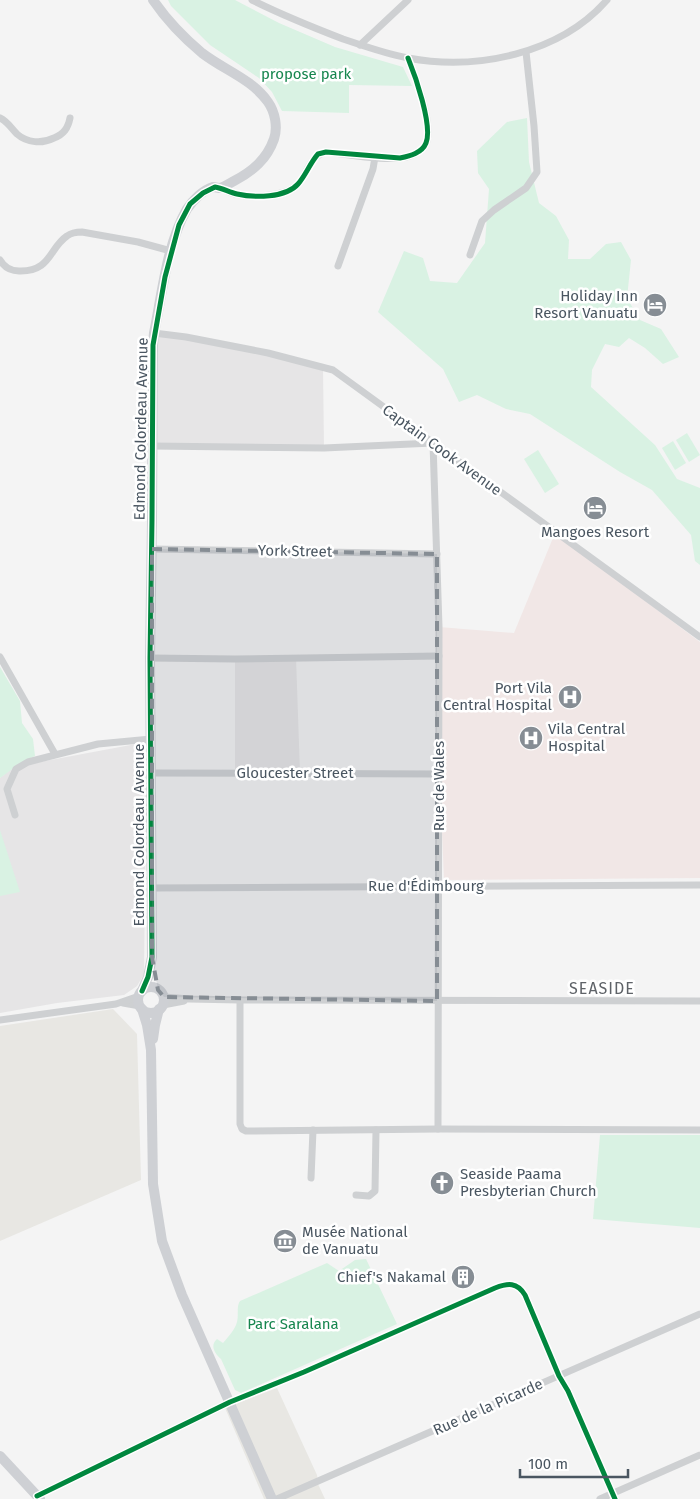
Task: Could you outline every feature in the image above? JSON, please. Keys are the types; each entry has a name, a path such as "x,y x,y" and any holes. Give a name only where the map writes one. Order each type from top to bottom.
{"street":[{"path":"153,0 202,53 260,91 270,105 276,119 273,143 260,165 221,188"},
{"path":"252,0 278,14 360,45 408,58 457,62 526,52 558,40 572,31 607,0"},
{"path":"360,45 408,0"},
{"path":"470,254 482,221 494,210 526,188 537,172 526,52"},
{"path":"221,188 235,194 247,196 281,193 297,185 318,154 326,152 400,158 411,156 420,151 426,143 428,133 417,80 408,58"},
{"path":"0,118 7,122 22,138 38,142 47,141 64,133 70,118"},
{"path":"338,266 373,169 375,157"},
{"name":"Edmond Colordeau Avenue","path":"152,957 150,658 154,333 171,251 179,225 190,204 202,193 215,186 221,188"},
{"path":"0,260 6,267 12,270 28,271 45,262 66,237 75,232 138,242 171,251"},
{"name":"Captain Cook Avenue","path":"154,333 186,337 333,370 700,637"},
{"path":"152,446 324,448 433,443"},
{"name":"Rue de Wales","path":"433,443 439,656 438,1129"},
{"name":"York Street","path":"152,549 437,554"},
{"path":"150,658 235,659 439,656"},
{"path":"0,657 55,754"},
{"path":"15,815 7,789 16,769 28,762 98,744 151,739"},
{"name":"Gloucester Street","path":"151,773 439,774"},
{"name":"Rue d'Édimbourg","path":"151,888 700,885"},
{"path":"151,1050 161,1000 152,957"},
{"path":"152,957 141,1000 151,1050 153,1184 162,1241 182,1295 272,1499"},
{"path":"141,1000 147,988 161,1000 700,1001"},
{"path":"141,1000 147,1012 154,1012 161,1000"},
{"path":"0,1020 141,1000"},
{"path":"240,1000 240,1124 242,1129 246,1131 438,1129 700,1130"},
{"path":"311,1178 313,1130"},
{"path":"356,1196 370,1196 375,1190 376,1130"},
{"path":"0,1456 38,1498 230,1402 510,1283 518,1287 525,1295 559,1376 568,1391 614,1496"},
{"name":"Rue de la Picarde","path":"277,1499 700,1314"},
{"path":"600,1499 614,1496 700,1455"}],"highlighted area":[{"path":"152,549 437,554 437,1001 164,997 158,990 152,957"}],"shaded area":[{"path":"154,333 323,367 324,448 152,446"},
{"name":"Port Vila Central Hospital","path":"555,533 700,642 700,878 444,880 439,751 439,627 514,633"},
{"path":"296,658 300,773 235,774 235,659"},
{"path":"136,744 145,746 145,763 143,764 143,785 146,789 144,974 137,986 124,995 57,1003 0,1013 0,778 10,770 29,764"},
{"path":"113,1009 137,1034 141,1180 0,1241 0,1026"},
{"path":"277,1388 317,1475 318,1484 325,1499 264,1499 225,1408"}],"green space":[{"name":"propose park","path":"168,0 235,0 279,23 335,47 403,67 412,86 349,85 349,113 282,111 272,92 259,78 210,45 171,6"},
{"path":"527,118 529,162 539,203 556,216 569,240 568,259 590,259 606,244 621,242 631,260 627,298 640,320 661,329 679,357 663,364 645,348 629,338 619,347 605,344 592,370 591,387 655,445 677,479 700,488 700,565 695,561 691,535 652,490 620,472 530,414 506,409 477,395 459,402 443,369 378,312 404,251 423,258 430,281 457,283 485,243 489,189 478,173 477,151 507,122"},
{"path":"687,433 700,455 689,462 676,440"},
{"path":"673,441 686,463 675,470 662,448"},
{"path":"538,450 559,484 545,493 524,459"},
{"path":"0,667 20,701 22,723 33,739 35,756 22,762 0,778"},
{"path":"0,830 20,892 0,896"},
{"path":"600,1135 700,1135 700,1228 593,1219"},
{"name":"Parc Saralana","path":"366,1259 397,1324 241,1393 235,1390 213,1346 217,1339 223,1343 235,1328 240,1301 327,1263 339,1271 355,1260"}],"cycle path":[{"path":"142,991 148,977 152,957 150,658 153,345 165,277 179,225 190,204 203,193 215,187 237,194 252,196 269,196 293,189 318,154 326,152 400,158 419,152 426,143 428,135 427,125 422,100 408,58"},
{"path":"37,1496 230,1402 304,1372 495,1288 512,1285 519,1288 525,1295 559,1376 568,1391 615,1499"}],"place":[{"name":"Holiday Inn Resort Vanuatu","path":"655,305"},
{"name":"Mangoes Resort","path":"595,508"},
{"name":"Port Vila Central Hospital","path":"570,697"},
{"name":"Vila Central Hospital","path":"531,738"},
{"name":"Seaside Paama Presbyterian Church","path":"442,1183"},
{"name":"Musée National de Vanuatu","path":"285,1241"},
{"name":"Chief's Nakamal","path":"463,1277"}],"district":[{"name":"SEASIDE","path":"602,988"}]}
